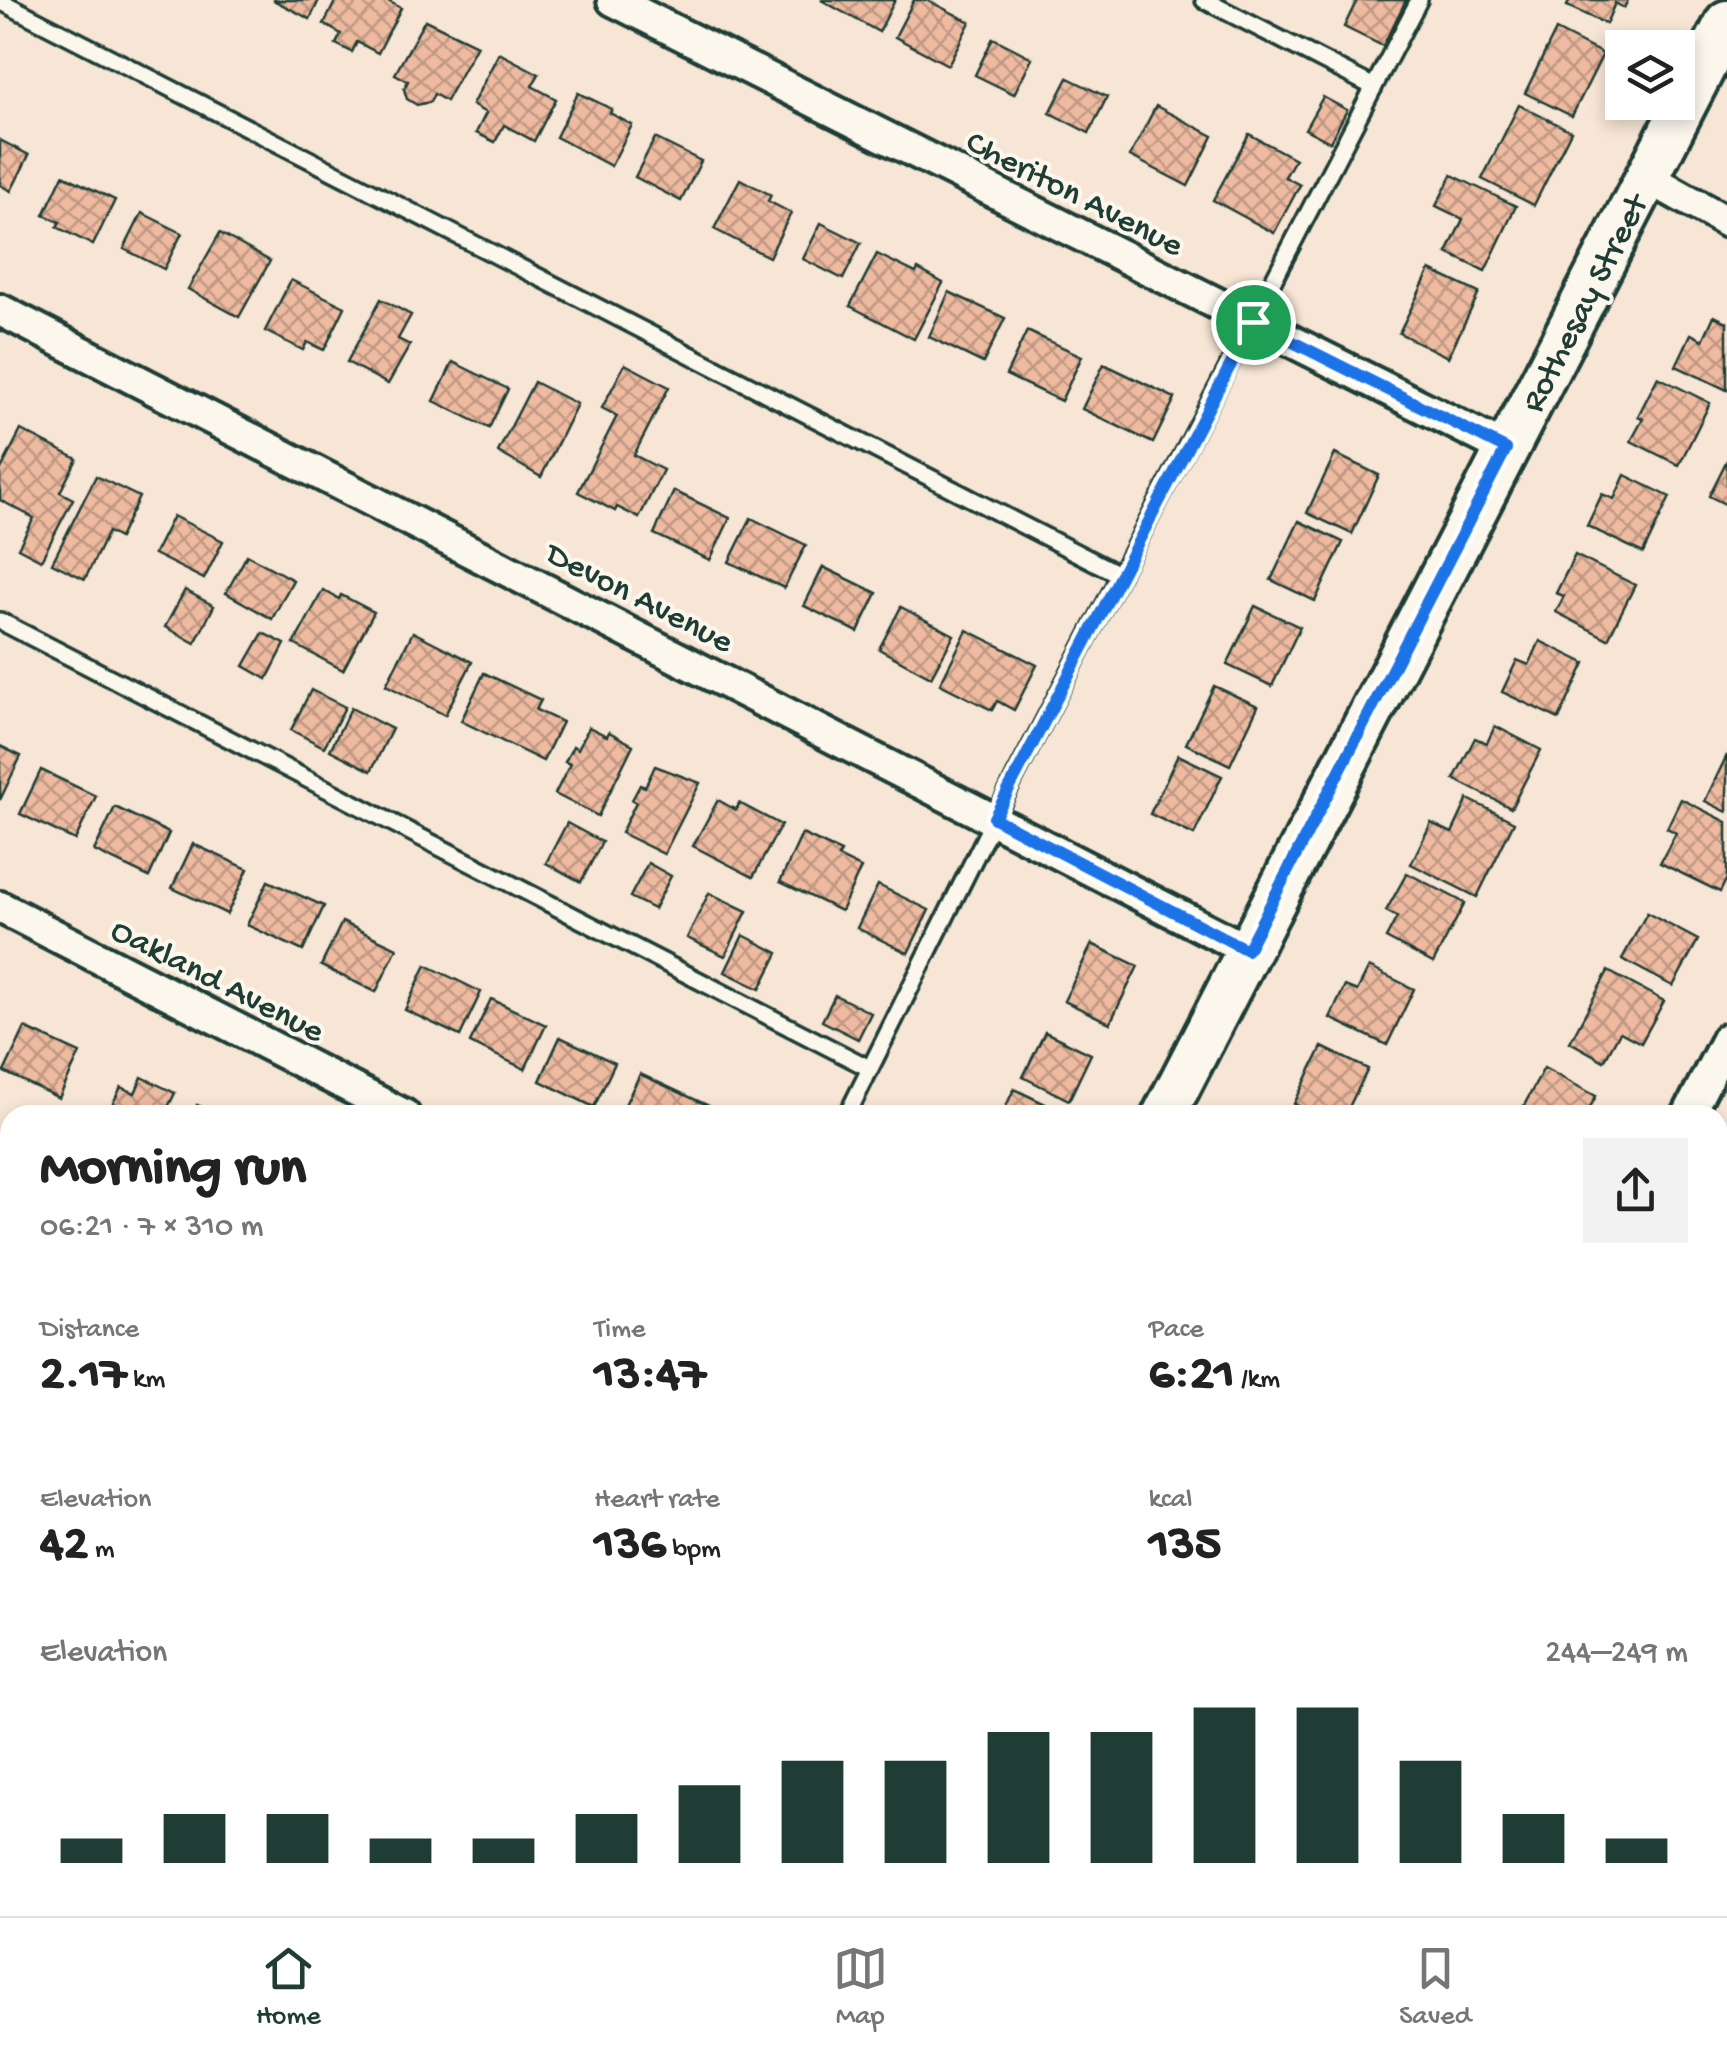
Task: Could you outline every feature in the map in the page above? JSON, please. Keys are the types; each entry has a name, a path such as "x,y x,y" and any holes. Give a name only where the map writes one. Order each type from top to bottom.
{"street":[{"name":"Cheriton Avenue","path":"613,0 1506,449"},
{"name":"Rothesay Street","path":"1169,1105 1727,22"},
{"path":"1646,178 1727,222"},
{"name":"Devon Avenue","path":"0,310 1247,950"},
{"name":"Oakland Avenue","path":"0,907 385,1105"},
{"path":"1693,1105 1727,1039"}],"lane":[{"path":"1204,0 1374,87"},
{"path":"852,1105 994,818 1419,0"},
{"path":"0,1 1120,575"},
{"path":"0,620 869,1068"}],"building":[{"path":"273,0 319,0 310,19"},
{"path":"336,0 386,0 401,8 378,53 357,42 352,52 336,44 341,34 324,24"},
{"path":"821,0 895,0 879,32"},
{"path":"914,0 927,0 970,22 948,65 895,37"},
{"path":"1357,0 1406,0 1383,46 1344,27"},
{"path":"1570,0 1628,0 1624,8 1615,3 1606,24 1567,6"},
{"path":"425,20 477,45 446,101 434,94 430,102 417,105 407,99 404,89 408,81 395,74"},
{"path":"1556,30 1603,54 1572,116 1525,93"},
{"path":"993,38 1032,58 1014,94 975,75"},
{"path":"499,53 539,74 532,86 556,99 534,141 504,125 495,142 476,133 486,113 472,105"},
{"path":"1068,78 1107,97 1089,133 1050,113"},
{"path":"578,93 612,109 610,113 632,125 611,166 556,137"},
{"path":"1323,97 1347,110 1330,142 1305,129"},
{"path":"1519,105 1571,131 1534,205 1482,179"},
{"path":"1156,106 1213,136 1188,186 1130,156"},
{"path":"1249,134 1295,159 1285,177 1300,185 1274,233 1213,200"},
{"path":"655,138 701,161 681,201 635,177"},
{"path":"0,140 29,155 11,191 0,185"},
{"path":"63,175 115,200 93,245 57,227 60,222 44,215"},
{"path":"1452,175 1516,206 1485,271 1447,253 1463,219 1436,206"},
{"path":"740,179 771,195 768,201 791,213 769,257 714,229"},
{"path":"142,213 182,233 164,269 124,249"},
{"path":"821,223 861,243 843,279 803,259"},
{"path":"220,233 270,261 239,317 188,289"},
{"path":"877,254 943,283 914,339 850,306"},
{"path":"1430,270 1479,293 1448,357 1399,333"},
{"path":"291,280 345,307 324,350 307,342 303,350 265,331"},
{"path":"949,292 1005,318 983,363 929,337"},
{"path":"381,299 411,315 398,339 410,345 388,384 347,362"},
{"path":"1714,316 1727,322 1727,390 1676,366 1691,334 1703,340"},
{"path":"1027,331 1082,356 1061,401 1006,375"},
{"path":"453,362 508,389 489,428 434,401"},
{"path":"625,364 669,387 634,455 663,470 639,518 578,492 617,416 602,408"},
{"path":"1104,364 1175,398 1153,443 1082,409"},
{"path":"1658,377 1710,403 1679,465 1631,441 1643,419 1638,416"},
{"path":"534,382 577,404 541,477 498,452"},
{"path":"21,430 77,459 60,492 73,499 41,560 18,548 34,518 0,500 0,471"},
{"path":"1335,454 1379,475 1352,534 1307,513"},
{"path":"1727,460 1727,505 1709,496"},
{"path":"1625,475 1670,497 1643,553 1587,526 1602,494 1614,499"},
{"path":"96,476 139,497 119,538 108,532 85,579 52,563"},
{"path":"674,491 730,518 710,560 654,534"},
{"path":"173,516 223,541 204,579 154,554"},
{"path":"751,518 806,545 784,588 729,562"},
{"path":"1299,521 1343,542 1315,601 1271,580"},
{"path":"247,555 293,580 272,619 226,593"},
{"path":"1575,555 1635,585 1608,639 1556,612 1564,596 1556,593"},
{"path":"823,567 877,593 858,632 804,606"},
{"path":"185,590 214,606 195,643 165,627"},
{"path":"323,590 374,612 343,670 294,644"},
{"path":"1255,606 1300,627 1272,686 1227,665"},
{"path":"901,607 954,635 931,677 879,649"},
{"path":"967,630 1037,665 1014,710 997,701 992,710 940,684"},
{"path":"413,632 472,662 445,715 386,685"},
{"path":"263,633 285,644 267,679 244,666"},
{"path":"1540,641 1585,663 1559,719 1502,692 1517,660 1529,665"},
{"path":"484,673 541,700 536,710 562,722 543,761 461,721"},
{"path":"1214,686 1258,706 1230,765 1186,744"},
{"path":"311,690 345,707 324,747 291,730"},
{"path":"351,708 392,729 371,771 330,750"},
{"path":"1495,726 1541,750 1511,808 1454,779 1475,738 1487,743"},
{"path":"589,727 633,745 598,816 555,794 570,764 565,762 573,746 578,749"},
{"path":"0,746 21,756 0,800"},
{"path":"1178,755 1222,776 1194,835 1150,814"},
{"path":"1727,755 1727,812 1705,801"},
{"path":"655,766 700,783 664,854 621,833 636,802 632,800 640,785 645,787"},
{"path":"41,770 96,796 75,840 20,814"},
{"path":"1468,799 1514,822 1477,897 1411,864 1431,823 1452,833"},
{"path":"1681,799 1727,822 1727,878 1720,892 1660,863 1676,833 1667,828"},
{"path":"718,800 736,810 739,803 781,825 753,877 693,846"},
{"path":"115,807 169,833 149,877 94,851"},
{"path":"567,823 602,842 581,882 546,863"},
{"path":"802,834 841,852 838,857 861,868 841,911 780,882"},
{"path":"193,844 248,869 227,914 172,888"},
{"path":"648,863 671,876 654,909 630,897"},
{"path":"1407,873 1465,903 1433,963 1386,938 1397,917 1386,911"},
{"path":"268,881 324,906 303,951 247,925"},
{"path":"878,885 929,910 908,953 857,928"},
{"path":"709,893 747,911 725,956 687,938"},
{"path":"1647,913 1698,940 1673,986 1622,959"},
{"path":"342,922 397,948 376,992 321,966"},
{"path":"743,935 778,953 760,989 725,972"},
{"path":"1092,944 1138,966 1110,1023 1064,1001"},
{"path":"426,965 481,992 460,1036 405,1010"},
{"path":"1369,967 1414,989 1387,1045 1330,1018 1345,986 1357,991"},
{"path":"1608,971 1664,1001 1641,1043 1620,1032 1604,1061 1570,1042"},
{"path":"835,995 871,1013 858,1039 822,1021"},
{"path":"491,999 546,1025 525,1069 470,1043"},
{"path":"25,1028 80,1053 59,1098 4,1072"},
{"path":"1045,1032 1091,1054 1069,1100 1023,1077"},
{"path":"560,1037 615,1063 595,1105 540,1081"},
{"path":"1322,1047 1368,1069 1350,1105 1294,1104"},
{"path":"1544,1068 1596,1096 1591,1105 1524,1105"},
{"path":"640,1074 707,1105 625,1105"},
{"path":"142,1077 175,1093 169,1105 112,1105 121,1087 135,1093"},
{"path":"1014,1089 1047,1105 1007,1105"}],"route":[{"path":"1253,322 1506,449 1247,950 994,818 1253,322"}]}
